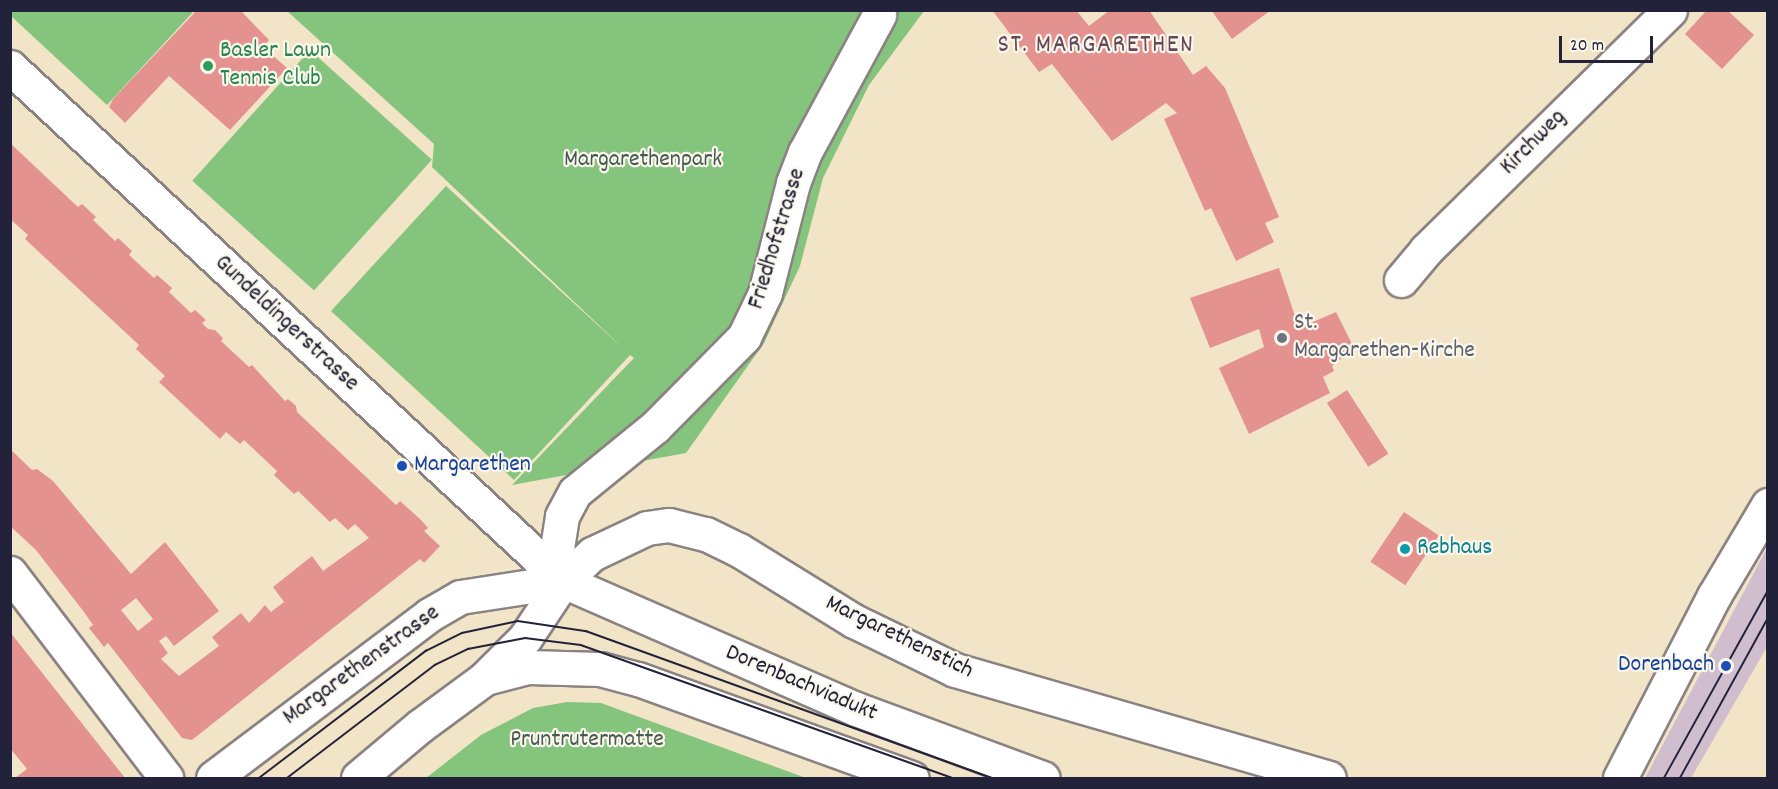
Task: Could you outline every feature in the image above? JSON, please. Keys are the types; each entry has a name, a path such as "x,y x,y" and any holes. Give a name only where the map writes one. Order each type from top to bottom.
{"main road":[{"name":"Kirchweg","path":"1401,280 1426,250 1670,10"},
{"name":"Friedhofstrasse","path":"563,581 557,549 562,516 575,492 655,427 744,337 765,293 793,183 805,152 879,15"},
{"name":"Gundeldingerstrasse","path":"10,67 563,581"},
{"path":"1620,778 1713,596 1767,505"},
{"name":"Margarethenstich","path":"563,581 592,554 647,528 669,525 706,534 854,621 955,670 1329,778"},
{"path":"10,573 166,778"},
{"path":"358,778 420,726 485,678 525,638 563,581"},
{"name":"Margarethenstrasse","path":"213,778 429,615 460,597 563,581"},
{"name":"Dorenbachviadukt","path":"563,581 856,709 1043,778"},
{"name":"Dorenbachviadukt","path":"485,678 528,667 600,669 638,679 912,778"}],"shaded area":[{"path":"1767,548 1767,647 1691,778 1645,778"}],"green space":[{"path":"10,11 194,11 107,105 11,16"},
{"name":"Margarethenpark","path":"287,11 924,11 869,85 823,178 800,266 764,343 686,453 512,485 634,358 630,355 514,480 331,311 446,186 626,351 432,167 434,144"},
{"path":"310,50 432,160 314,291 192,181"},
{"name":"Pruntrutermatte","path":"567,702 601,703 806,778 426,778 481,735 533,708"}],"building":[{"path":"197,10 240,10 269,40 263,47 287,68 230,130 169,76 125,123 109,107 113,99"},
{"path":"992,10 1076,10 1089,26 1110,10 1149,10 1193,75 1206,66 1225,88 1279,217 1265,223 1274,242 1236,261 1211,208 1205,211 1164,119 1177,113 1166,103 1112,141 1052,64 1039,72"},
{"path":"1211,10 1271,10 1232,39"},
{"path":"1707,10 1727,10 1754,35 1722,69 1685,34"},
{"path":"10,143 78,207 82,204 96,217 93,220 115,241 118,238 132,251 129,255 154,278 157,275 172,288 169,292 191,313 195,310 206,320 202,323 208,329 215,330 223,338 221,341 249,367 252,365 285,401 288,399 296,406 297,412 396,505 400,501 421,520 428,528 424,531 440,546 424,563 420,559 192,740 182,738 108,643 104,647 89,628 93,625 84,612 36,550 10,526 10,449 32,470 37,469 53,481 131,574 165,542 219,611 174,646 166,636 159,641 168,653 161,659 179,676 219,646 212,637 241,613 249,623 265,605 271,612 284,602 273,587 312,556 323,571 369,538 355,524 348,530 335,518 330,522 298,491 294,494 274,475 277,471 244,440 240,444 226,432 220,439 159,382 165,376 136,349 139,345 25,239 28,235 10,219","holes":["136,598 153,619 138,631 121,610"]},
{"path":"1279,268 1299,328 1336,312 1354,348 1332,366 1334,371 1323,377 1330,393 1249,434 1219,368 1264,347 1259,329 1210,348 1190,298"},
{"path":"1347,390 1388,454 1368,467 1327,403"},
{"name":"Rebhaus","path":"1404,512 1439,535 1405,585 1370,562"},
{"path":"10,632 125,778 15,778 27,769 10,748"}],"tram line":[{"path":"1664,778 1768,590"},
{"path":"1680,778 1768,618"},
{"path":"259,778 426,651 462,633 518,621 586,631 993,778"},
{"path":"287,778 435,665 468,649 525,638 581,645 953,778"}],"place":[{"name":"Basler Lawn Tennis Club","path":"208,66"},
{"name":"St. Margarethen-Kirche","path":"1282,338"},
{"name":"Margarethen","path":"402,466"},
{"name":"Rebhaus","path":"1405,549"},
{"name":"Dorenbach","path":"1726,666"}],"district":[{"name":"ST. MARGARETHEN","path":"1096,46"}]}
